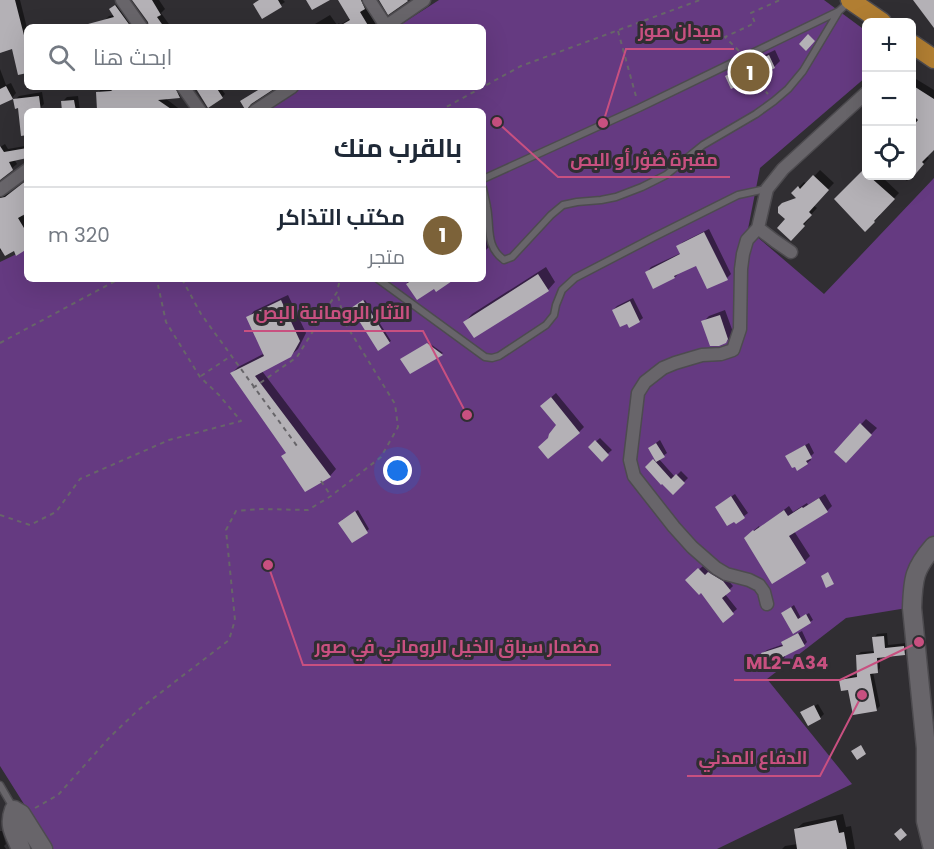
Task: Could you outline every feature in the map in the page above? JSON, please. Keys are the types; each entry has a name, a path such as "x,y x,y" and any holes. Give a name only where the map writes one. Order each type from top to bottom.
{"highway":[{"path":"846,4 874,18"},
{"path":"916,50 934,59"}],"main road":[{"path":"919,849 926,821 926,748 912,590 915,575 934,546"},
{"path":"21,849 11,825 15,815 43,849"},
{"path":"926,821 933,849"}],"street":[{"path":"122,0 139,24"},
{"path":"369,0 383,24"},
{"path":"389,24 424,0"},
{"path":"185,90 198,108"},
{"path":"260,108 287,90"},
{"path":"767,604 764,592 759,585 726,574 716,568 680,534 634,476 630,460 638,393 645,382 663,368 702,355 721,354 733,350 740,329 743,254 747,240 758,228 767,189 783,169 862,98"},
{"path":"0,190 24,172"},
{"path":"758,228 791,252"}],"lane":[{"path":"486,200 491,243 496,254 504,260 512,257 551,215 564,205 616,197 666,175 703,145 756,114 788,89 803,71 846,4"},
{"path":"486,178 639,108 846,4"},
{"path":"382,282 484,357 492,358 506,352 546,325 554,315 562,290 575,278 738,195 767,189"},
{"path":"0,785 15,815"}],"path":[{"path":"486,85 521,66 700,0"},
{"path":"739,51 725,37 754,22 751,13 780,0"},
{"path":"618,31 639,108"},
{"path":"754,78 774,101"},
{"path":"444,108 477,90"},
{"path":"0,343 113,282"},
{"path":"184,282 201,314 297,446"},
{"path":"253,388 297,357 337,292 339,282"},
{"path":"0,515 30,525 56,512 80,479 169,440 241,421 200,377 166,322 158,285"},
{"path":"15,815 58,795 109,738 137,711 229,640 235,620 226,530 236,511 308,510 331,496 381,457 398,427 395,404 345,323 337,292"},
{"path":"200,377 231,356"},
{"path":"321,481 331,496"}],"shaded area":[{"path":"439,0 824,0 862,28 862,80 760,168 748,229 824,294 934,178 934,536 922,549 907,608 846,618 767,679 852,784 717,849 50,849 0,766 0,262 24,250 24,282 486,282 486,108 270,108 298,90 486,90 486,24 402,24"}],"building":[{"path":"0,0 15,0 24,35 24,74 18,75 12,49 0,53"},
{"path":"132,0 152,0 161,15 157,17 162,24 148,24"},
{"path":"259,0 278,0 282,7 262,19 253,4"},
{"path":"306,0 330,0 312,10"},
{"path":"338,0 361,0 365,9 360,12 367,24 343,24 350,20"},
{"path":"379,0 407,0 408,1 388,15"},
{"path":"913,0 934,0 934,28"},
{"path":"115,5 129,24 88,24 114,17 109,9"},
{"path":"808,34 815,41 806,51 799,44"},
{"path":"769,55 775,68 731,89 725,76"},
{"path":"6,86 13,99 0,105 0,89"},
{"path":"916,88 934,99 934,150 922,162 924,164 916,173 916,122 918,120 916,118"},
{"path":"176,90 180,98 158,100 170,108 97,108 96,92"},
{"path":"197,90 218,90 223,98 208,108"},
{"path":"258,90 272,90 248,108 244,108 240,101"},
{"path":"39,96 41,108 24,108 24,136 21,136 18,108 15,109 13,99"},
{"path":"74,100 75,108 62,108 61,101"},
{"path":"0,146 4,152 24,149 24,159 9,162 13,170 0,180"},
{"path":"862,171 862,180 874,180 895,199 865,232 834,199"},
{"path":"813,175 829,190 809,212 812,215 791,241 777,228 785,219 778,213 778,207 796,198 791,193 798,186 800,189"},
{"path":"24,182 24,215 18,218 24,228 24,251 16,256 14,251 5,256 0,248 0,198 5,197"},
{"path":"704,232 728,280 707,289 696,266 653,289 645,272 680,254 676,246"},
{"path":"538,274 549,291 474,338 463,322"},
{"path":"409,282 451,282 436,292 434,289 417,300 406,284"},
{"path":"281,300 300,341 291,357 255,376 331,477 305,492 281,456 286,453 230,373 264,356 246,317"},
{"path":"363,300 390,343 378,351 351,308"},
{"path":"630,301 640,322 629,328 627,324 620,327 612,310"},
{"path":"720,315 728,339 726,343 719,346 710,346 701,321"},
{"path":"427,343 443,355 410,374 400,359"},
{"path":"551,397 580,433 548,459 538,447 548,438 556,425 540,406"},
{"path":"860,423 872,435 846,463 834,452"},
{"path":"595,440 609,455 602,462 588,447"},
{"path":"656,443 665,457 656,462 648,448"},
{"path":"805,445 812,458 806,461 808,464 797,471 795,467 792,468 785,456"},
{"path":"653,459 671,479 676,474 685,483 673,495 645,467"},
{"path":"731,496 745,518 736,524 734,522 727,526 715,507"},
{"path":"819,498 828,512 789,536 806,563 772,584 744,538 784,510 788,516"},
{"path":"355,511 368,533 352,543 338,523"},
{"path":"698,568 705,575 708,572 723,581 731,591 722,598 734,614 723,623 701,593 699,595 685,580"},
{"path":"828,572 834,584 826,588 821,576"},
{"path":"791,607 798,619 806,614 811,623 793,634 781,613"},
{"path":"798,633 805,646 781,658 783,662 772,666 771,662 765,664 761,653 783,646 781,642"},
{"path":"884,636 885,648 904,646 905,655 877,658 878,673 870,674 877,711 853,715 848,690 841,691 839,680 857,677 856,655 874,653 872,637"},
{"path":"814,705 821,719 808,726 800,712"},
{"path":"861,745 866,754 857,760 851,751"},
{"path":"836,820 839,833 844,832 847,849 797,849 794,829"},
{"path":"901,828 907,835 900,841 894,834"}],"place":[{"name":"مكتب التذاكر","path":"750,72"},
{"name":"مقبرة صُوْر أو البص","path":"497,122"},
{"name":"ميدان صوز","path":"603,123"},
{"name":"الآثار الرومانية البص","path":"467,415"},
{"name":"مضمار سباق الخيل الروماني في صور","path":"268,565"},
{"name":"ML2-A34","path":"919,642"},
{"name":"الدفاع المدني","path":"862,695"}]}
